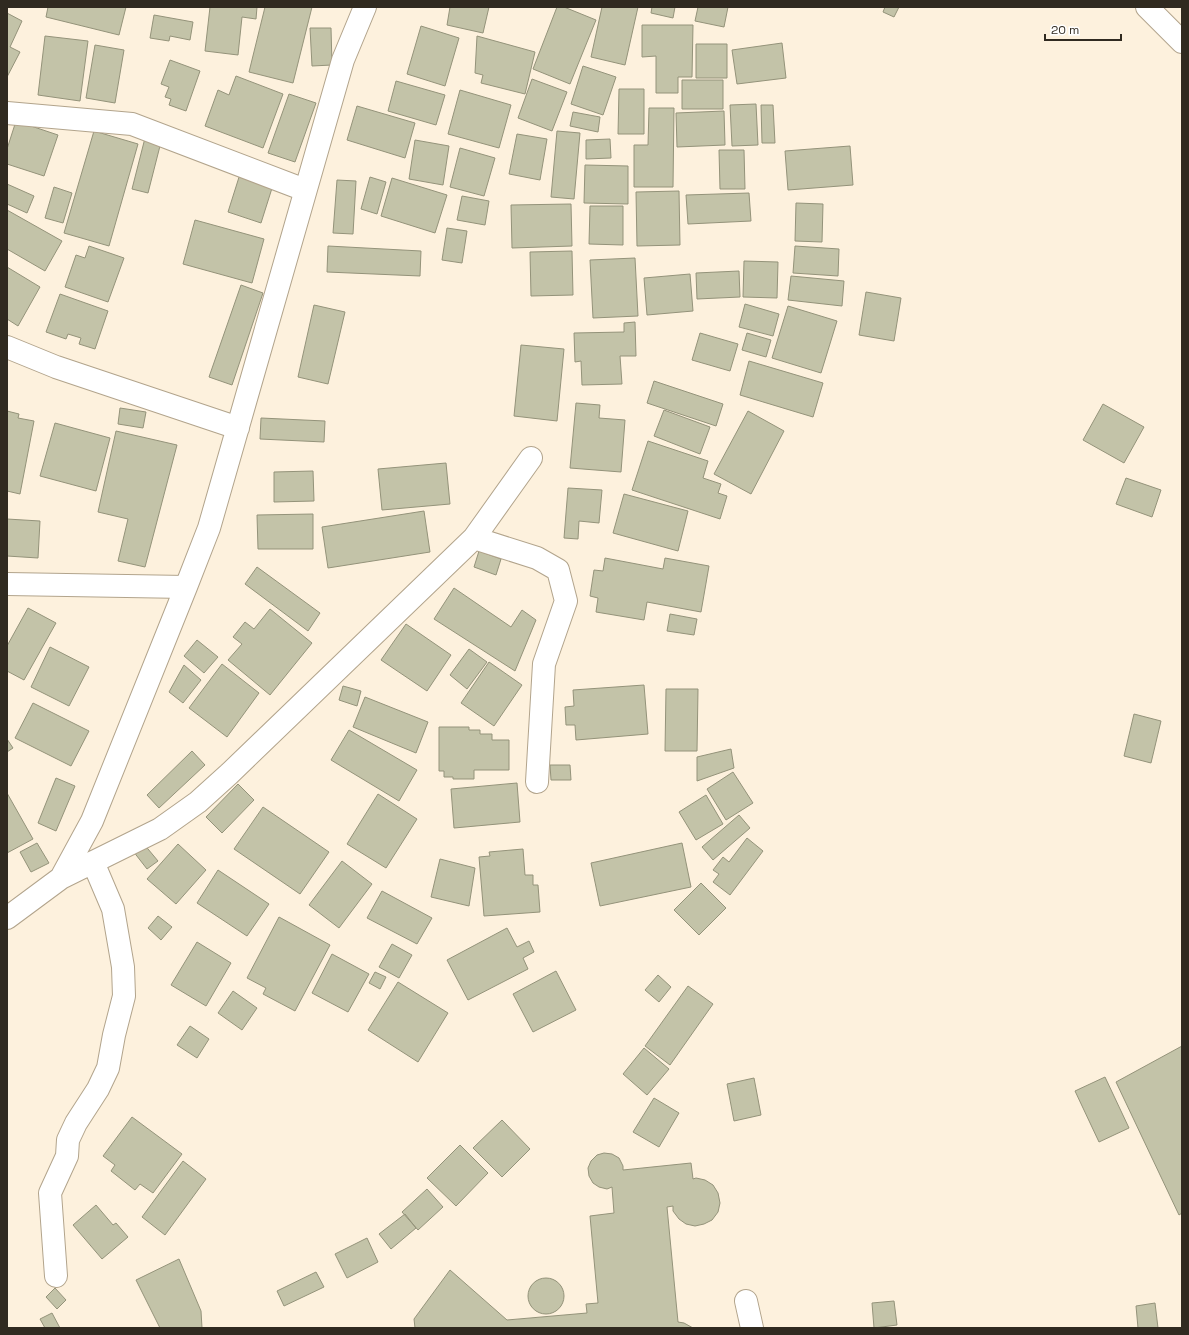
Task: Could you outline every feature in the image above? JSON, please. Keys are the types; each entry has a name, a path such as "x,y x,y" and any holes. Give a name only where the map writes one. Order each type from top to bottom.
{"street":[{"path":"61,878 92,821 209,528 343,60 364,7"},
{"path":"1147,7 1182,42"},
{"path":"7,113 132,124 305,190"},
{"path":"7,347 56,367 238,428"},
{"path":"7,918 61,878 160,829 198,802 474,538 531,458"},
{"path":"474,538 537,558 558,570 566,601 544,664 537,782"},
{"path":"7,584 186,587"},
{"path":"56,1276 50,1193 67,1156 68,1140 76,1122 98,1088 108,1068 114,1035 124,996 123,967 113,909 93,862"},
{"path":"746,1301 752,1328"}],"building":[{"path":"48,7 126,7 119,35 46,17"},
{"path":"210,7 257,7 256,19 242,17 238,55 205,51"},
{"path":"265,7 312,7 293,83 249,72"},
{"path":"450,7 489,7 483,33 447,25"},
{"path":"557,7 564,7 596,20 570,84 533,69"},
{"path":"602,7 638,7 625,65 591,57"},
{"path":"652,7 675,7 673,18 651,13"},
{"path":"698,7 728,7 724,27 695,21"},
{"path":"885,7 899,7 894,17 883,12"},
{"path":"7,13 22,21 10,47 20,52 7,77"},
{"path":"154,15 193,22 190,40 170,36 169,41 150,38"},
{"path":"642,25 693,25 692,77 678,77 678,93 656,93 656,56 642,57"},
{"path":"421,26 459,38 445,86 407,74"},
{"path":"310,28 331,28 332,65 312,66"},
{"path":"45,36 88,41 80,101 38,95"},
{"path":"477,36 535,52 525,94 481,83 483,75 475,73"},
{"path":"782,43 786,78 737,84 732,50"},
{"path":"696,44 727,44 727,78 696,78"},
{"path":"95,45 124,50 115,103 86,98"},
{"path":"170,60 200,71 186,111 169,105 171,99 165,97 169,87 161,84"},
{"path":"583,66 616,77 603,115 571,104"},
{"path":"236,76 283,94 263,148 205,126 218,90 229,95"},
{"path":"532,79 567,92 552,131 518,118"},
{"path":"682,80 723,80 723,109 682,109"},
{"path":"396,81 445,95 436,125 388,111"},
{"path":"619,89 644,89 644,134 618,134"},
{"path":"460,90 511,105 499,148 448,134"},
{"path":"289,94 316,103 295,162 268,153"},
{"path":"756,104 758,145 732,146 730,105"},
{"path":"761,105 773,105 775,143 762,143"},
{"path":"357,106 415,123 405,158 347,140"},
{"path":"649,108 674,108 673,187 634,187 634,145 648,145"},
{"path":"724,111 725,145 677,147 676,113"},
{"path":"573,112 600,117 598,132 570,126"},
{"path":"16,121 58,135 44,176 7,164 7,149"},
{"path":"94,131 138,144 109,246 64,233"},
{"path":"557,131 580,133 574,199 551,197"},
{"path":"517,134 547,139 540,180 509,174"},
{"path":"145,138 161,142 148,193 132,189"},
{"path":"610,139 611,158 586,159 586,140"},
{"path":"415,140 449,146 443,185 409,179"},
{"path":"850,146 853,185 788,190 785,151"},
{"path":"460,148 495,158 484,196 450,187"},
{"path":"719,150 744,150 745,189 720,189"},
{"path":"585,165 628,166 628,204 584,203"},
{"path":"240,174 273,185 261,223 228,212"},
{"path":"370,177 386,182 377,214 361,209"},
{"path":"392,178 447,195 435,233 381,216"},
{"path":"337,180 356,181 353,234 333,233"},
{"path":"7,184 34,196 27,213 7,204"},
{"path":"54,187 72,193 63,223 45,218"},
{"path":"679,191 680,245 637,246 636,192"},
{"path":"749,193 751,221 688,224 686,195"},
{"path":"462,196 489,201 485,225 457,220"},
{"path":"796,203 823,204 822,242 795,241"},
{"path":"571,204 572,246 512,248 511,205"},
{"path":"590,206 623,206 623,245 589,244"},
{"path":"7,210 62,241 45,271 7,249"},
{"path":"195,220 264,239 252,283 183,264"},
{"path":"447,228 467,231 462,263 442,260"},
{"path":"89,246 124,258 108,302 65,287 76,255 85,258"},
{"path":"328,246 421,251 420,276 327,272"},
{"path":"795,246 839,249 838,276 793,273"},
{"path":"572,251 573,295 531,296 530,252"},
{"path":"635,258 638,316 593,318 590,260"},
{"path":"744,261 778,262 777,298 743,297"},
{"path":"7,267 40,287 18,326 7,319"},
{"path":"739,271 740,297 697,299 696,273"},
{"path":"690,274 693,311 647,315 644,278"},
{"path":"791,276 844,281 842,306 788,300"},
{"path":"241,285 263,293 232,385 209,377"},
{"path":"866,292 901,298 894,341 859,335"},
{"path":"60,294 108,311 95,349 79,344 81,338 68,334 66,339 46,332"},
{"path":"745,304 779,314 773,336 739,327"},
{"path":"314,305 345,312 328,384 298,377"},
{"path":"788,306 837,321 821,373 772,358"},
{"path":"635,322 636,356 620,356 622,384 582,385 581,361 575,362 574,333 624,332 624,323"},
{"path":"700,333 738,344 730,371 692,360"},
{"path":"747,333 771,340 766,357 742,350"},
{"path":"521,345 564,349 557,421 514,416"},
{"path":"749,361 823,383 813,417 740,395"},
{"path":"654,381 723,404 716,426 647,403"},
{"path":"576,403 600,405 599,418 625,420 621,472 570,468"},
{"path":"1103,404 1144,427 1124,463 1083,440"},
{"path":"120,408 146,412 143,428 118,424"},
{"path":"664,410 710,427 700,454 654,436"},
{"path":"7,411 19,414 18,418 34,421 20,494 7,491"},
{"path":"748,411 784,431 751,494 714,474"},
{"path":"261,418 325,421 324,442 260,439"},
{"path":"55,423 110,438 96,491 40,476"},
{"path":"116,431 177,445 145,567 118,561 128,519 98,512"},
{"path":"648,441 708,461 703,478 721,484 718,493 727,496 720,519 632,490"},
{"path":"446,463 450,504 382,510 378,469"},
{"path":"313,471 314,501 274,502 274,472"},
{"path":"1126,478 1161,490 1152,517 1116,504"},
{"path":"568,488 602,490 599,523 579,521 578,539 564,538"},
{"path":"624,494 688,511 678,551 613,533"},
{"path":"424,511 430,552 328,568 322,527"},
{"path":"313,514 313,549 258,549 257,515"},
{"path":"7,519 40,521 38,558 7,556"},
{"path":"479,551 501,559 496,575 474,567"},
{"path":"605,558 663,569 665,558 709,566 701,612 647,602 644,620 596,612 598,598 590,596 594,570 603,571"},
{"path":"257,567 320,613 308,631 245,584"},
{"path":"454,588 511,627 522,610 536,620 515,671 434,619"},
{"path":"28,608 56,623 24,680 7,671 7,646"},
{"path":"270,609 312,643 270,695 228,660 242,644 233,637 245,622 254,629"},
{"path":"670,614 697,619 694,635 667,631"},
{"path":"406,624 451,655 427,691 381,660"},
{"path":"197,640 218,657 204,673 184,656"},
{"path":"50,647 89,667 69,706 31,687"},
{"path":"469,649 487,662 467,689 450,675"},
{"path":"489,662 522,685 494,726 461,703"},
{"path":"222,664 259,693 227,737 189,708"},
{"path":"184,665 201,680 183,703 169,692"},
{"path":"644,685 648,734 576,740 575,725 566,725 565,707 574,706 573,690"},
{"path":"343,686 361,691 357,706 339,700"},
{"path":"666,689 698,689 697,751 665,751"},
{"path":"365,697 428,722 416,753 353,727"},
{"path":"33,703 89,731 71,766 15,738"},
{"path":"1134,714 1161,721 1151,763 1124,756"},
{"path":"439,727 469,727 469,730 480,730 480,734 492,734 492,740 509,740 509,770 474,770 474,779 453,779 453,777 444,777 444,771 439,771"},
{"path":"349,730 417,770 399,801 331,760"},
{"path":"7,739 13,748 7,752"},
{"path":"731,749 734,768 697,781 697,757"},
{"path":"192,751 205,765 159,808 147,795"},
{"path":"550,765 570,765 571,780 551,780"},
{"path":"733,772 753,803 726,820 707,789"},
{"path":"56,778 75,786 56,831 38,823"},
{"path":"517,783 520,822 454,828 451,789"},
{"path":"238,784 254,800 222,833 206,817"},
{"path":"7,793 33,839 7,853"},
{"path":"378,794 417,819 386,868 347,844"},
{"path":"706,795 723,824 696,840 679,812"},
{"path":"263,807 329,852 300,894 234,849"},
{"path":"739,815 750,828 713,860 702,847"},
{"path":"747,838 763,851 730,895 713,882 719,874 713,870 723,857 729,862"},
{"path":"37,843 49,863 31,872 20,852"},
{"path":"143,843 158,861 147,869 133,851"},
{"path":"682,843 691,887 600,906 591,863"},
{"path":"178,844 206,870 176,904 147,879"},
{"path":"523,849 525,875 533,875 533,885 538,885 540,912 484,916 479,857 490,856 489,852"},
{"path":"440,859 475,868 469,906 431,897"},
{"path":"342,861 372,884 339,928 309,905"},
{"path":"218,870 269,904 247,936 197,903"},
{"path":"701,883 726,908 699,935 674,910"},
{"path":"382,891 432,918 417,944 367,918"},
{"path":"158,916 172,927 161,940 148,928"},
{"path":"279,917 330,945 295,1011 263,994 266,988 247,978"},
{"path":"507,928 517,947 529,941 534,952 523,958 528,969 468,1000 447,960"},
{"path":"197,942 231,963 206,1006 171,985"},
{"path":"392,944 412,955 399,978 379,967"},
{"path":"332,954 369,974 348,1012 312,993"},
{"path":"556,971 576,1010 533,1032 513,994"},
{"path":"375,972 386,977 380,989 369,983"},
{"path":"658,975 671,987 659,1002 645,990"},
{"path":"398,982 448,1013 418,1062 368,1030"},
{"path":"688,986 713,1004 670,1065 645,1046"},
{"path":"233,991 257,1008 242,1030 218,1013"},
{"path":"190,1026 209,1039 197,1058 177,1045"},
{"path":"1182,1046 1182,1213 1179,1215 1116,1082"},
{"path":"644,1048 669,1069 647,1095 623,1074"},
{"path":"1105,1077 1129,1128 1099,1142 1075,1091"},
{"path":"754,1078 761,1115 734,1121 727,1084"},
{"path":"654,1098 679,1113 659,1147 633,1132"},
{"path":"132,1117 182,1154 153,1193 140,1184 135,1190 111,1171 115,1165 103,1156"},
{"path":"502,1120 530,1149 502,1177 473,1148"},
{"path":"460,1145 488,1173 456,1206 427,1178"},
{"path":"604,1153 612,1154 619,1158 623,1166 623,1170 691,1163 693,1179 696,1178 705,1180 713,1185 718,1193 720,1203 718,1212 712,1220 704,1224 695,1226 686,1224 679,1219 673,1211 673,1206 667,1207 678,1322 684,1323 693,1328 415,1328 414,1319 450,1270 507,1320 587,1313 586,1304 598,1303 590,1216 614,1213 612,1187 607,1189 599,1187 593,1183 589,1176 588,1168 591,1161 597,1155"},
{"path":"183,1161 206,1179 165,1235 142,1217"},
{"path":"427,1189 443,1207 418,1230 402,1212"},
{"path":"96,1205 113,1225 116,1223 128,1237 102,1259 73,1225"},
{"path":"405,1214 416,1228 391,1249 379,1234"},
{"path":"367,1238 378,1262 347,1278 335,1254"},
{"path":"179,1259 201,1311 202,1328 160,1328 136,1280"},
{"path":"316,1272 324,1287 284,1306 277,1291"},
{"path":"546,1278 556,1281 561,1286 564,1296 561,1306 556,1311 546,1314 536,1311 531,1306 528,1296 531,1286 536,1281"},
{"path":"55,1288 66,1300 57,1309 46,1297"},
{"path":"894,1301 897,1325 874,1328 872,1303"},
{"path":"1155,1303 1158,1328 1138,1328 1136,1306"},
{"path":"52,1313 60,1328 45,1328 40,1319"}]}
